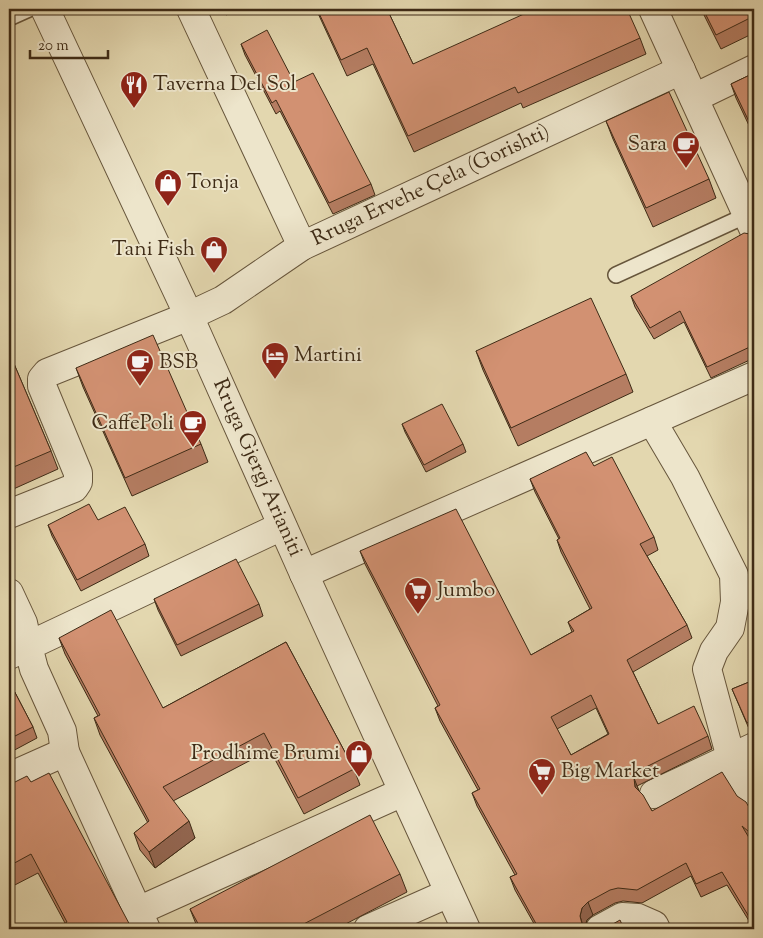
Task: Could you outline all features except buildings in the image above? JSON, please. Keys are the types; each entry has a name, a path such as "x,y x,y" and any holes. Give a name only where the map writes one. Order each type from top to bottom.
{"street":[{"name":"Rruga Gjergj Arianiti","path":"45,9 189,316 282,526 466,929"},
{"path":"191,9 302,246"},
{"path":"653,9 751,223"},
{"path":"694,98 754,69"},
{"name":"Rruga Ervehe Çela (Gorishti)","path":"9,514 74,488 78,482 78,473 42,386 42,379 47,373 189,316 223,300 302,246 681,70"},
{"path":"304,574 754,376"},
{"path":"652,421 685,477 734,575 734,602 730,628 714,651 707,669 742,753 748,792 754,800"},
{"path":"18,651 282,526"},
{"path":"9,593 23,623 18,651"},
{"path":"18,651 34,669 62,731 65,752 142,920 403,792"},
{"path":"9,777 65,752"},
{"path":"654,794 742,753"},
{"path":"368,929 449,893"},
{"path":"600,929 622,917 638,918 654,925 656,929"}],"lane":[{"path":"9,18 29,9"},
{"path":"616,276 751,223"}],"place":[{"name":"Taverna Del Sol","path":"134,109"},
{"name":"Sara","path":"686,169"},
{"name":"Tonja","path":"168,207"},
{"name":"Tani Fish","path":"214,274"},
{"name":"Martini","path":"275,380"},
{"name":"BSB","path":"140,387"},
{"name":"CaffePoli","path":"193,448"},
{"name":"Jumbo","path":"418,615"},
{"name":"Prodhime Brumi","path":"359,778"},
{"name":"Big Market","path":"542,796"}]}
